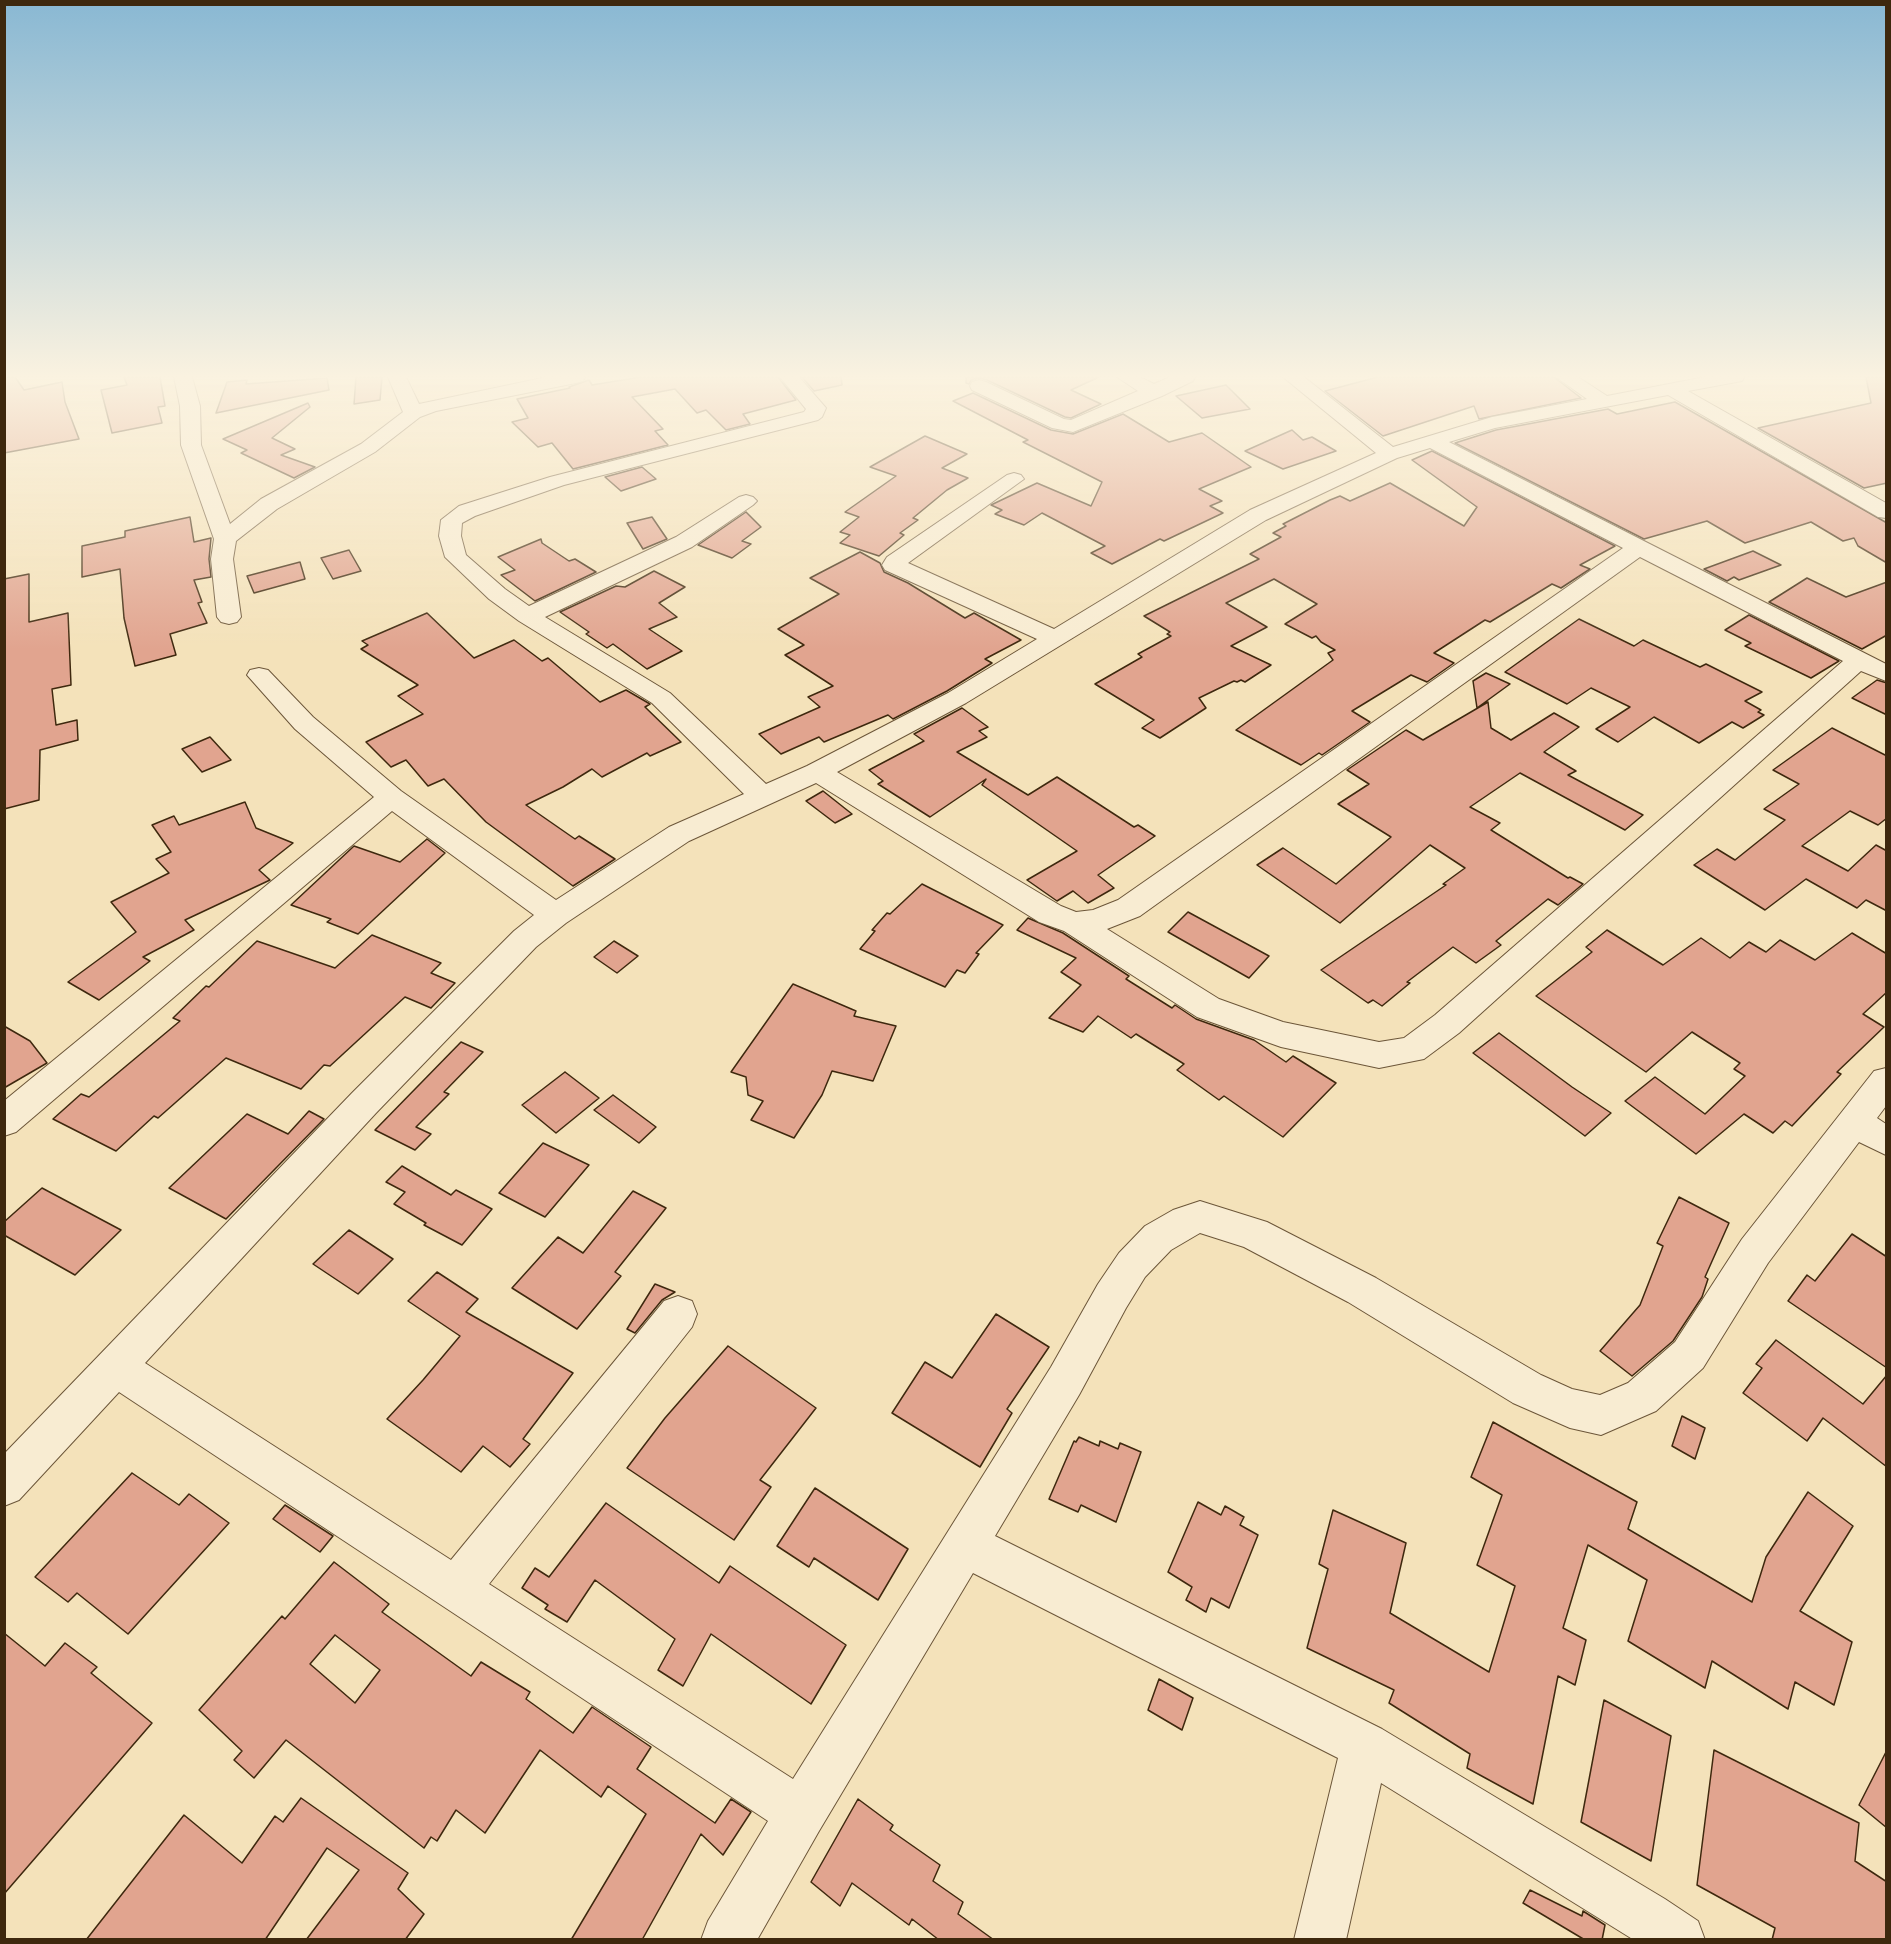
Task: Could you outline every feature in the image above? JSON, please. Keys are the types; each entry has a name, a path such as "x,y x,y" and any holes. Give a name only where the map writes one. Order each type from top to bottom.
{"street":[{"path":"199,468 225,539 222,559 230,617"},
{"path":"225,539 269,504 333,468"},
{"path":"610,468 558,481 467,511 452,520 450,536 456,557 527,616 661,698 762,796"},
{"path":"4,1485 364,1103 525,939 555,915 679,834 816,772 957,698 1258,515 1360,468"},
{"path":"816,772 1050,914 1075,923 1208,1008 1281,1034 1378,1055 1412,1050 1447,1024 1873,667 1483,468"},
{"path":"1808,468 1887,512"},
{"path":"1014,479 893,565 1055,638"},
{"path":"1865,501 1887,496"},
{"path":"527,616 684,542 746,501"},
{"path":"1075,923 1096,921 1129,908 1639,548"},
{"path":"259,675 304,723 391,797 555,915"},
{"path":"4,1122 391,797"},
{"path":"727,1940 1132,1264 1158,1238 1186,1221 1200,1217 1254,1234 1362,1290 1527,1389 1570,1408 1601,1415 1642,1397 1689,1355 1755,1251 1887,1081"},
{"path":"1854,1122 1887,1141"},
{"path":"456,1589 678,1314"},
{"path":"114,1366 801,1813"},
{"path":"964,1545 1365,1746 1647,1917 1679,1940"},
{"path":"1320,1940 1365,1746"}],"building":[{"path":"272,468 314,468 294,478"},
{"path":"643,468 656,479 621,491 605,477"},
{"path":"872,468 942,468 968,478 947,490 913,518 918,520 900,533 904,535 879,556 840,543 850,535 840,532 859,517 845,512 896,476"},
{"path":"1074,468 1249,468 1199,489 1222,501 1210,506 1223,513 1164,541 1160,539 1112,564 1091,553 1105,546 1042,513 1024,525 995,514 1002,510 991,505 1037,483 1091,506 1102,482"},
{"path":"1423,468 1464,468 1615,546 1580,565 1590,569 1561,588 1552,584 1490,622 1485,620 1434,653 1454,663 1427,682 1411,675 1352,711 1370,722 1322,755 1319,753 1301,765 1236,730 1333,660 1328,653 1335,650 1321,642 1316,636 1312,638 1285,624 1317,604 1274,579 1226,603 1267,627 1231,646 1271,665 1245,682 1234,681 1199,698 1206,708 1160,738 1142,728 1154,720 1095,684 1142,657 1138,654 1171,636 1167,634 1170,632 1144,616 1259,559 1250,554 1281,537 1273,533 1286,526 1283,524 1330,500 1340,496 1350,501 1390,483 1464,526 1477,507"},
{"path":"1504,468 1790,468 1887,523 1887,563 1858,546 1854,538 1843,541 1811,522 1745,543 1707,521 1644,539"},
{"path":"1828,468 1887,468 1887,483 1864,488"},
{"path":"746,512 761,527 742,541 751,544 732,558 698,545"},
{"path":"190,517 194,542 211,538 209,559 211,577 194,580 202,602 198,603 207,623 170,634 176,655 135,666 124,618 120,569 82,577 82,546 125,537 125,531"},
{"path":"652,517 667,539 643,549 627,523"},
{"path":"541,539 542,543 569,561 575,559 596,572 535,601 501,575 515,570 498,557"},
{"path":"349,550 361,571 333,579 321,558"},
{"path":"1753,551 1781,565 1739,580 1734,577 1727,581 1704,569"},
{"path":"860,552 880,563 884,572 908,583 965,618 974,613 1021,640 985,659 992,663 947,691 893,719 888,715 824,742 819,737 781,754 759,734 820,707 808,697 833,686 785,655 804,645 778,629 839,594 810,578"},
{"path":"300,562 305,579 254,593 247,576"},
{"path":"654,571 685,587 659,603 677,617 649,629 682,651 647,669 613,644 607,648 560,612 616,586 625,587"},
{"path":"29,574 29,622 68,613 71,685 52,689 56,725 77,720 78,740 40,750 39,800 4,809 4,579"},
{"path":"1807,578 1846,597 1887,582 1887,635 1862,649 1769,602"},
{"path":"427,613 474,658 514,640 542,661 548,658 600,702 626,690 650,704 645,707 681,742 650,756 647,753 602,777 592,769 563,787 526,805 575,839 579,836 615,859 573,886 486,822 444,779 428,786 406,760 391,767 366,742 423,714 398,696 418,685 361,649 368,645 362,641"},
{"path":"1749,615 1839,661 1811,678 1745,646 1751,643 1725,630"},
{"path":"1579,619 1634,646 1643,640 1700,667 1706,664 1762,692 1745,701 1761,710 1758,712 1764,715 1743,728 1732,722 1699,743 1654,717 1618,742 1596,729 1630,707 1591,688 1567,704 1505,672"},
{"path":"1486,673 1510,684 1477,708 1473,681"},
{"path":"1877,680 1887,683 1887,715 1852,698"},
{"path":"1488,702 1491,728 1511,740 1554,713 1579,727 1544,752 1576,771 1568,775 1643,815 1625,830 1520,773 1470,807 1500,823 1491,830 1568,878 1583,884 1558,905 1548,899 1496,941 1501,945 1476,963 1453,947 1407,982 1410,983 1382,1006 1373,1000 1368,1003 1321,970 1446,885 1443,884 1465,868 1430,845 1340,923 1257,865 1283,848 1336,884 1391,837 1338,804 1369,784 1347,770 1406,730 1423,740"},
{"path":"962,708 988,727 979,731 987,737 957,752 1028,795 1057,777 1134,827 1138,825 1155,836 1098,875 1114,888 1088,903 1073,891 1057,901 1027,880 1077,851 982,785 986,779 930,817 878,784 883,781 869,770 924,741 914,734"},
{"path":"1832,728 1887,756 1887,818 1878,825 1850,811 1802,846 1848,871 1876,845 1887,851 1887,911 1866,900 1857,908 1806,879 1765,910 1694,865 1717,849 1735,860 1785,820 1764,809 1799,784 1773,770"},
{"path":"210,737 231,760 202,772 182,749"},
{"path":"823,791 852,814 835,823 806,801"},
{"path":"245,802 256,828 293,843 259,870 270,880 185,920 194,930 143,957 150,961 99,1000 68,982 136,932 111,902 169,873 156,859 171,852 152,825 174,816 179,825"},
{"path":"427,839 445,853 358,934 327,922 331,919 291,905 354,846 400,862"},
{"path":"922,884 1003,925 976,953 979,954 965,973 957,970 945,987 860,949 875,931 872,930 887,913 890,914"},
{"path":"1188,912 1269,956 1249,978 1168,932"},
{"path":"1028,918 1063,933 1129,976 1126,979 1172,1008 1175,1005 1196,1019 1254,1040 1286,1062 1293,1056 1336,1083 1283,1137 1224,1096 1219,1100 1177,1070 1184,1064 1136,1034 1131,1038 1098,1016 1083,1032 1049,1018 1081,985 1061,972 1076,958 1017,930"},
{"path":"1607,930 1663,965 1701,938 1730,958 1749,942 1766,952 1780,940 1815,960 1852,933 1887,954 1887,992 1863,1014 1884,1027 1837,1072 1841,1074 1792,1126 1785,1121 1773,1133 1744,1114 1696,1154 1625,1101 1655,1077 1705,1114 1745,1076 1734,1069 1740,1063 1692,1032 1646,1072 1536,996 1592,952 1586,947"},
{"path":"372,935 441,963 431,973 455,983 431,1008 405,997 330,1066 324,1065 301,1089 226,1058 158,1118 154,1116 116,1151 53,1119 81,1094 89,1097 180,1021 173,1018 257,941 335,968"},
{"path":"614,941 638,956 617,973 594,957"},
{"path":"793,984 856,1011 854,1016 896,1026 873,1081 832,1071 822,1095 794,1138 751,1120 763,1101 748,1095 746,1077 731,1072"},
{"path":"4,1026 30,1041 47,1063 4,1088"},
{"path":"1499,1033 1611,1113 1585,1136 1473,1053"},
{"path":"461,1042 483,1052 444,1092 449,1094 416,1127 431,1134 415,1150 375,1130"},
{"path":"565,1072 599,1098 556,1133 522,1105"},
{"path":"613,1095 656,1127 639,1143 594,1110"},
{"path":"309,1111 324,1119 226,1219 169,1188 247,1114 288,1134"},
{"path":"543,1143 589,1165 545,1217 499,1193"},
{"path":"402,1166 451,1195 456,1190 492,1209 462,1245 424,1225 426,1223 394,1204 405,1192 386,1182"},
{"path":"42,1188 121,1230 75,1275 4,1235 4,1222"},
{"path":"633,1191 666,1208 615,1272 621,1276 577,1329 512,1288 558,1237 583,1253"},
{"path":"1679,1197 1729,1223 1705,1277 1708,1279 1702,1297 1673,1341 1632,1376 1600,1351 1640,1305 1663,1246 1657,1243"},
{"path":"349,1230 393,1259 358,1294 313,1264"},
{"path":"1852,1234 1887,1257 1887,1368 1788,1301 1807,1275 1815,1281"},
{"path":"437,1272 478,1299 466,1312 573,1373 523,1439 530,1444 510,1467 483,1446 461,1472 387,1419 460,1336 408,1301"},
{"path":"655,1284 675,1292 662,1300 635,1333 627,1329"},
{"path":"996,1314 1049,1347 1007,1409 1012,1413 980,1467 892,1413 925,1362 952,1378"},
{"path":"1776,1340 1863,1404 1887,1375 1887,1467 1823,1418 1807,1441 1743,1393 1762,1368 1756,1364"},
{"path":"728,1346 816,1408 760,1480 771,1487 734,1540 627,1468 665,1418"},
{"path":"1682,1416 1705,1428 1695,1459 1672,1446"},
{"path":"1493,1422 1637,1502 1628,1529 1752,1602 1766,1557 1808,1492 1853,1526 1800,1611 1852,1642 1834,1705 1795,1682 1788,1709 1712,1661 1705,1688 1628,1641 1647,1580 1588,1545 1563,1628 1586,1640 1575,1685 1558,1676 1533,1804 1467,1768 1470,1754 1389,1703 1394,1690 1307,1648 1328,1569 1319,1564 1333,1510 1406,1543 1390,1613 1489,1672 1515,1586 1477,1565 1502,1495 1471,1477"},
{"path":"1079,1437 1099,1446 1100,1441 1118,1449 1120,1443 1141,1452 1116,1522 1081,1505 1078,1512 1049,1499 1074,1441 1076,1442"},
{"path":"132,1473 179,1505 189,1494 229,1523 128,1634 77,1593 68,1602 35,1577"},
{"path":"815,1488 908,1549 878,1600 814,1558 809,1567 777,1546"},
{"path":"1198,1502 1221,1515 1225,1506 1244,1517 1240,1525 1258,1535 1229,1608 1211,1598 1206,1612 1186,1600 1192,1587 1168,1572"},
{"path":"606,1503 719,1583 730,1566 846,1645 811,1704 711,1634 683,1686 658,1670 675,1639 595,1580 567,1622 545,1609 548,1605 522,1588 535,1568 549,1577"},
{"path":"285,1505 333,1536 320,1552 273,1519"},
{"path":"334,1562 389,1604 382,1612 471,1676 481,1662 530,1692 526,1699 573,1733 592,1707 651,1747 637,1769 715,1823 731,1799 751,1812 723,1855 701,1834 642,1940 571,1940 646,1814 608,1786 601,1797 540,1750 485,1833 456,1810 437,1841 431,1837 424,1848 286,1740 254,1778 234,1760 242,1751 199,1710 282,1616 285,1619","holes":["335,1635 380,1670 355,1703 310,1664"]},
{"path":"4,1633 45,1666 65,1643 97,1667 91,1673 152,1723 4,1894"},
{"path":"1159,1679 1193,1698 1182,1730 1148,1710"},
{"path":"1604,1700 1671,1736 1651,1861 1581,1822"},
{"path":"1714,1750 1859,1823 1855,1861 1887,1882 1887,1940 1772,1940 1775,1928 1697,1885"},
{"path":"1887,1750 1887,1828 1859,1805"},
{"path":"301,1798 408,1873 398,1889 424,1914 405,1940 306,1940 359,1870 327,1848 265,1940 86,1940 184,1815 242,1863 275,1816 283,1822"},
{"path":"858,1799 893,1825 890,1830 940,1865 933,1881 963,1902 958,1914 994,1940 939,1940 912,1919 909,1925 852,1883 840,1906 811,1882"},
{"path":"1530,1890 1582,1916 1583,1911 1605,1925 1602,1940 1585,1940 1523,1903"}]}
